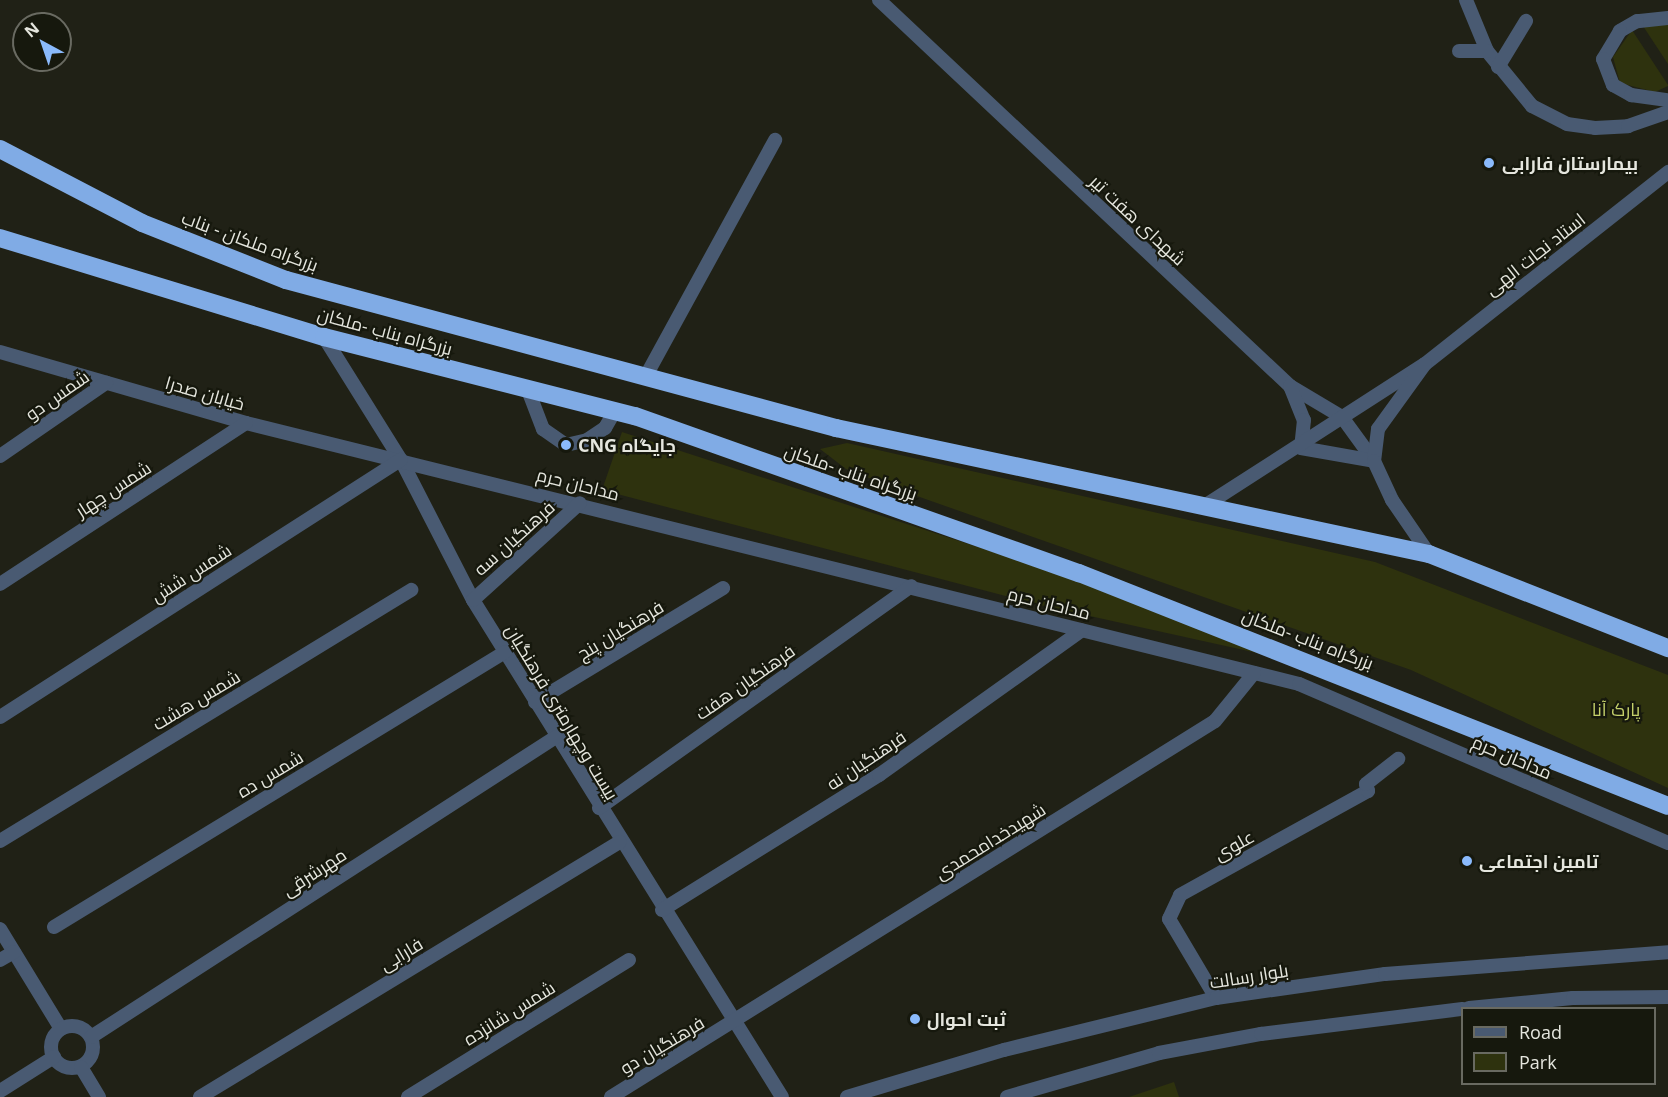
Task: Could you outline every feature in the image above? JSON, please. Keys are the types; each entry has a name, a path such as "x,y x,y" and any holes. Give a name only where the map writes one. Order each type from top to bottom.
{"highway":[{"name":"بزرگراه ملکان - بناب","path":"0,149 142,223 286,280 535,343"},
{"name":"بزرگراه بناب -ملکان","path":"0,237 324,338 615,411 1079,573 1668,806"},
{"name":"بزرگراه بناب -ملکان","path":"535,343 836,428 1429,554 1668,648"}],"street":[{"name":"شهدای هفت تیر","path":"879,0 1290,386 1342,417 1374,461 1392,500 1429,554"},
{"path":"1466,0 1487,51 1532,106 1567,124 1628,126 1668,112"},
{"path":"1668,18 1636,21 1620,31 1603,59 1613,85 1631,95 1668,100"},
{"path":"1498,67 1526,21"},
{"path":"1459,51 1487,51"},
{"path":"646,374 775,140"},
{"name":"استاد نجات الهی","path":"1425,364 1668,172"},
{"name":"بیست وچهارمتری فرهنگیان","path":"324,338 401,460 472,600 732,1024 782,1097"},
{"name":"خیابان صدرا","path":"0,352 246,423 401,460"},
{"path":"1301,448 1374,461 1378,429 1425,364"},
{"path":"1206,505 1301,448 1342,417 1425,364"},
{"name":"شمس دو","path":"0,456 105,383"},
{"path":"1290,386 1304,420 1301,448"},
{"path":"528,390 543,429 566,445 596,434 615,411"},
{"name":"شمس چهار","path":"0,584 246,423"},
{"name":"مداحان حرم","path":"401,460 1299,684 1668,843"},
{"name":"شمس شش","path":"0,717 401,460"},
{"name":"فرهنگیان سه","path":"472,600 580,503"},
{"name":"فرهنگیان هفت","path":"599,808 911,586"},
{"name":"فرهنگیان پنج","path":"535,702 723,588"},
{"name":"شمس هشت","path":"0,841 411,590"},
{"name":"فرهنگیان نه","path":"662,910 879,775 1082,630"},
{"name":"شمس ده","path":"54,927 505,652"},
{"name":"شهیدخدامحمدی","path":"732,1024 1215,721 1254,673"},
{"name":"مهرشرقی","path":"91,1037 556,737"},
{"name":"علوی","path":"1216,998 1169,919 1180,895 1368,791 1366,784 1398,759"},
{"name":"فارابی","path":"200,1097 620,842"},
{"path":"0,930 61,1029"},
{"path":"0,960 14,952"},
{"name":"بلوار رسالت","path":"847,1097 1004,1050 1216,998 1385,974 1668,952"},
{"name":"شمس شانزده","path":"408,1097 629,960"},
{"path":"1479,1007 1573,998 1668,997"},
{"path":"1007,1097 1159,1053 1249,1036 1461,1009"},
{"name":"فرهنگیان دو","path":"611,1097 732,1024"},
{"path":"81,1028 91,1037 91,1057 81,1067 67,1068 54,1057 52,1040 61,1029 81,1028"},
{"path":"0,1091 54,1057"},
{"path":"81,1067 99,1097"}],"green space":[{"path":"1668,23 1668,64 1643,26"},
{"path":"1632,30 1668,86 1655,92 1620,83 1613,57"},
{"path":"622,432 1077,579 1284,659 1040,605 602,490"},
{"name":"پارک آنا","path":"847,443 1375,562 1668,675 1668,788 1411,670 897,489 846,469 820,449"},
{"path":"1174,1082 1179,1097 1129,1097"}],"place":[{"name":"بیمارستان فارابی","path":"1489,163"},
{"name":"CNG جایگاه","path":"566,445"},
{"name":"تامین اجتماعی","path":"1467,861"},
{"name":"ثبت احوال","path":"915,1019"}]}
